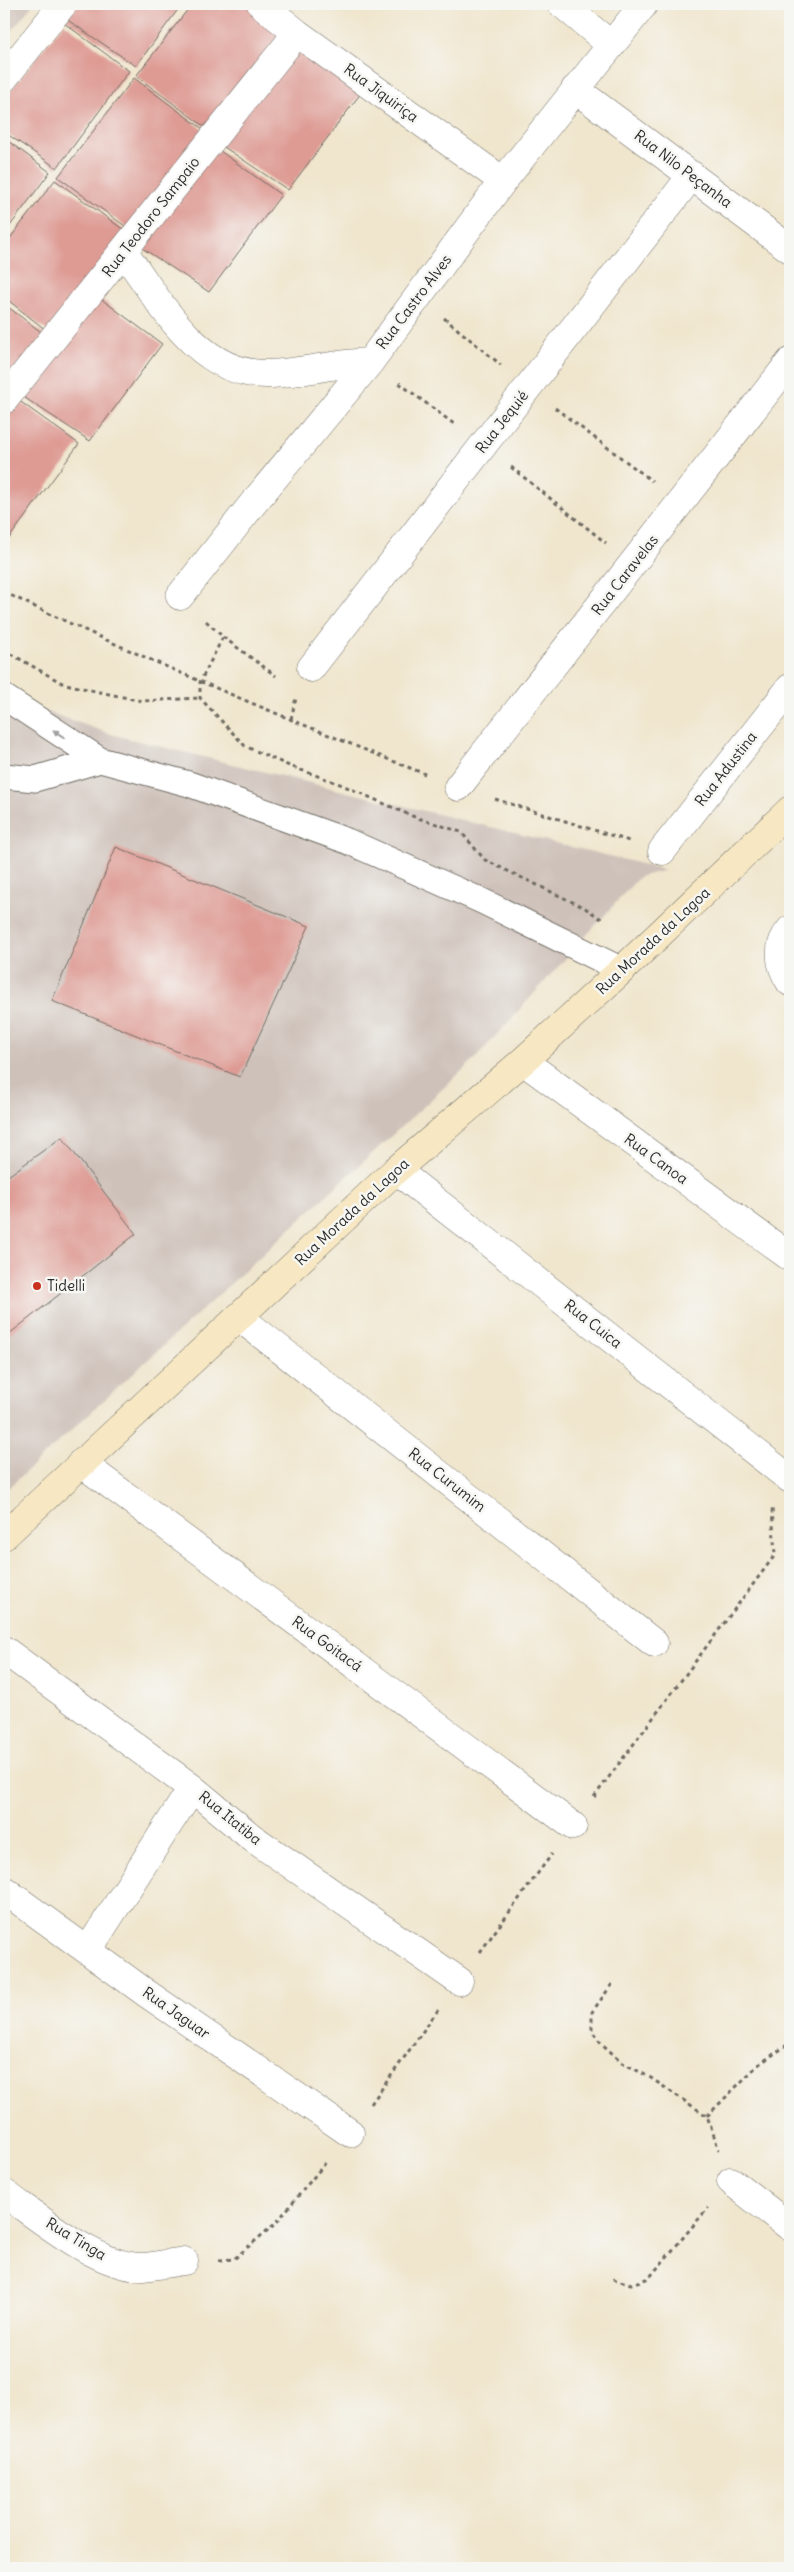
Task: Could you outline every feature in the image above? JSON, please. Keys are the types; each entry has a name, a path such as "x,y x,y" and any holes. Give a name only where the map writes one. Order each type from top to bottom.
{"street":[{"path":"4,78 63,4"},
{"name":"Rua Jiquiriça","path":"261,4 297,33 503,181"},
{"path":"562,4 612,44"},
{"name":"Rua Castro Alves","path":"180,596 370,362 503,181 575,88 644,4"},
{"name":"Rua Teodoro Sampaio","path":"4,400 297,33"},
{"name":"Rua Nilo Peçanha","path":"575,88 790,249"},
{"name":"Rua Jequié","path":"311,668 692,175"},
{"path":"124,252 179,328 210,356 235,370 266,374 370,362"},
{"name":"Rua Caravelas","path":"458,787 634,565 790,362"},
{"name":"Rua Adustina","path":"662,851 790,688"},
{"name":"Rua Morada da Lagoa","path":"4,1536 396,1170 523,1060 622,970 790,810"},
{"path":"790,930 782,942 780,957 783,971 790,982"},
{"name":"Rua Canoa","path":"523,1060 790,1257"},
{"name":"Rua Cuica","path":"396,1170 790,1478"},
{"name":"Rua Curumim","path":"239,1317 654,1642"},
{"name":"Rua Goitacá","path":"80,1463 573,1826"},
{"name":"Rua Itatiba","path":"4,1650 192,1788 251,1837 459,1981"},
{"path":"88,1950 192,1788"},
{"name":"Rua Jaguar","path":"4,1890 350,2133"},
{"path":"731,2180 790,2227"},
{"name":"Rua Tinga","path":"4,2193 70,2238 109,2259 141,2267 184,2261"}],"lane":[{"path":"4,697 100,760 189,784 347,841 482,901 622,970"},
{"path":"4,776 35,779 100,760"}],"path":[{"path":"419,297 529,388 682,503"},
{"path":"370,362 483,444 634,565"},
{"path":"4,592 83,630 200,682 458,787 662,851"},
{"path":"180,596 223,637 298,693"},
{"path":"223,637 200,682 200,698 245,746 288,765 340,784 412,816 461,832 485,860 585,908 609,924"},
{"path":"4,650 62,683 95,692 142,701 200,698"},
{"path":"291,719 298,693 311,668"},
{"path":"184,2261 234,2259 276,2222 350,2133 459,1981 775,1555 771,1508 776,1502"},
{"path":"612,1984 592,2012 592,2031 602,2044 624,2063 651,2078 707,2116 731,2180 649,2278 632,2284 613,2279"},
{"path":"707,2116 758,2065 790,2043"}],"shaded area":[{"path":"4,4 33,4 4,40"},
{"path":"4,697 114,735 666,870 639,877 475,1059 4,1492"}],"building":[{"path":"79,4 182,4 136,66 66,19"},
{"path":"192,4 251,4 292,35 213,133 136,76"},
{"path":"64,23 129,71 57,168 4,132 4,99"},
{"path":"295,46 361,93 288,190 218,143"},
{"path":"134,78 211,135 133,232 58,177"},
{"path":"4,138 50,172 4,234"},
{"path":"216,148 281,195 209,292 139,246"},
{"path":"55,180 131,235 51,334 4,297 4,246"},
{"path":"97,296 162,344 90,441 19,394"},
{"path":"4,304 49,338 4,394"},
{"path":"14,397 79,444 7,541 4,539 4,410"},
{"path":"116,847 309,926 240,1077 52,1001"},
{"name":"Tidelli","path":"62,1137 136,1234 4,1338 4,1179"}],"place":[{"name":"Tidelli","path":"37,1286"}]}
